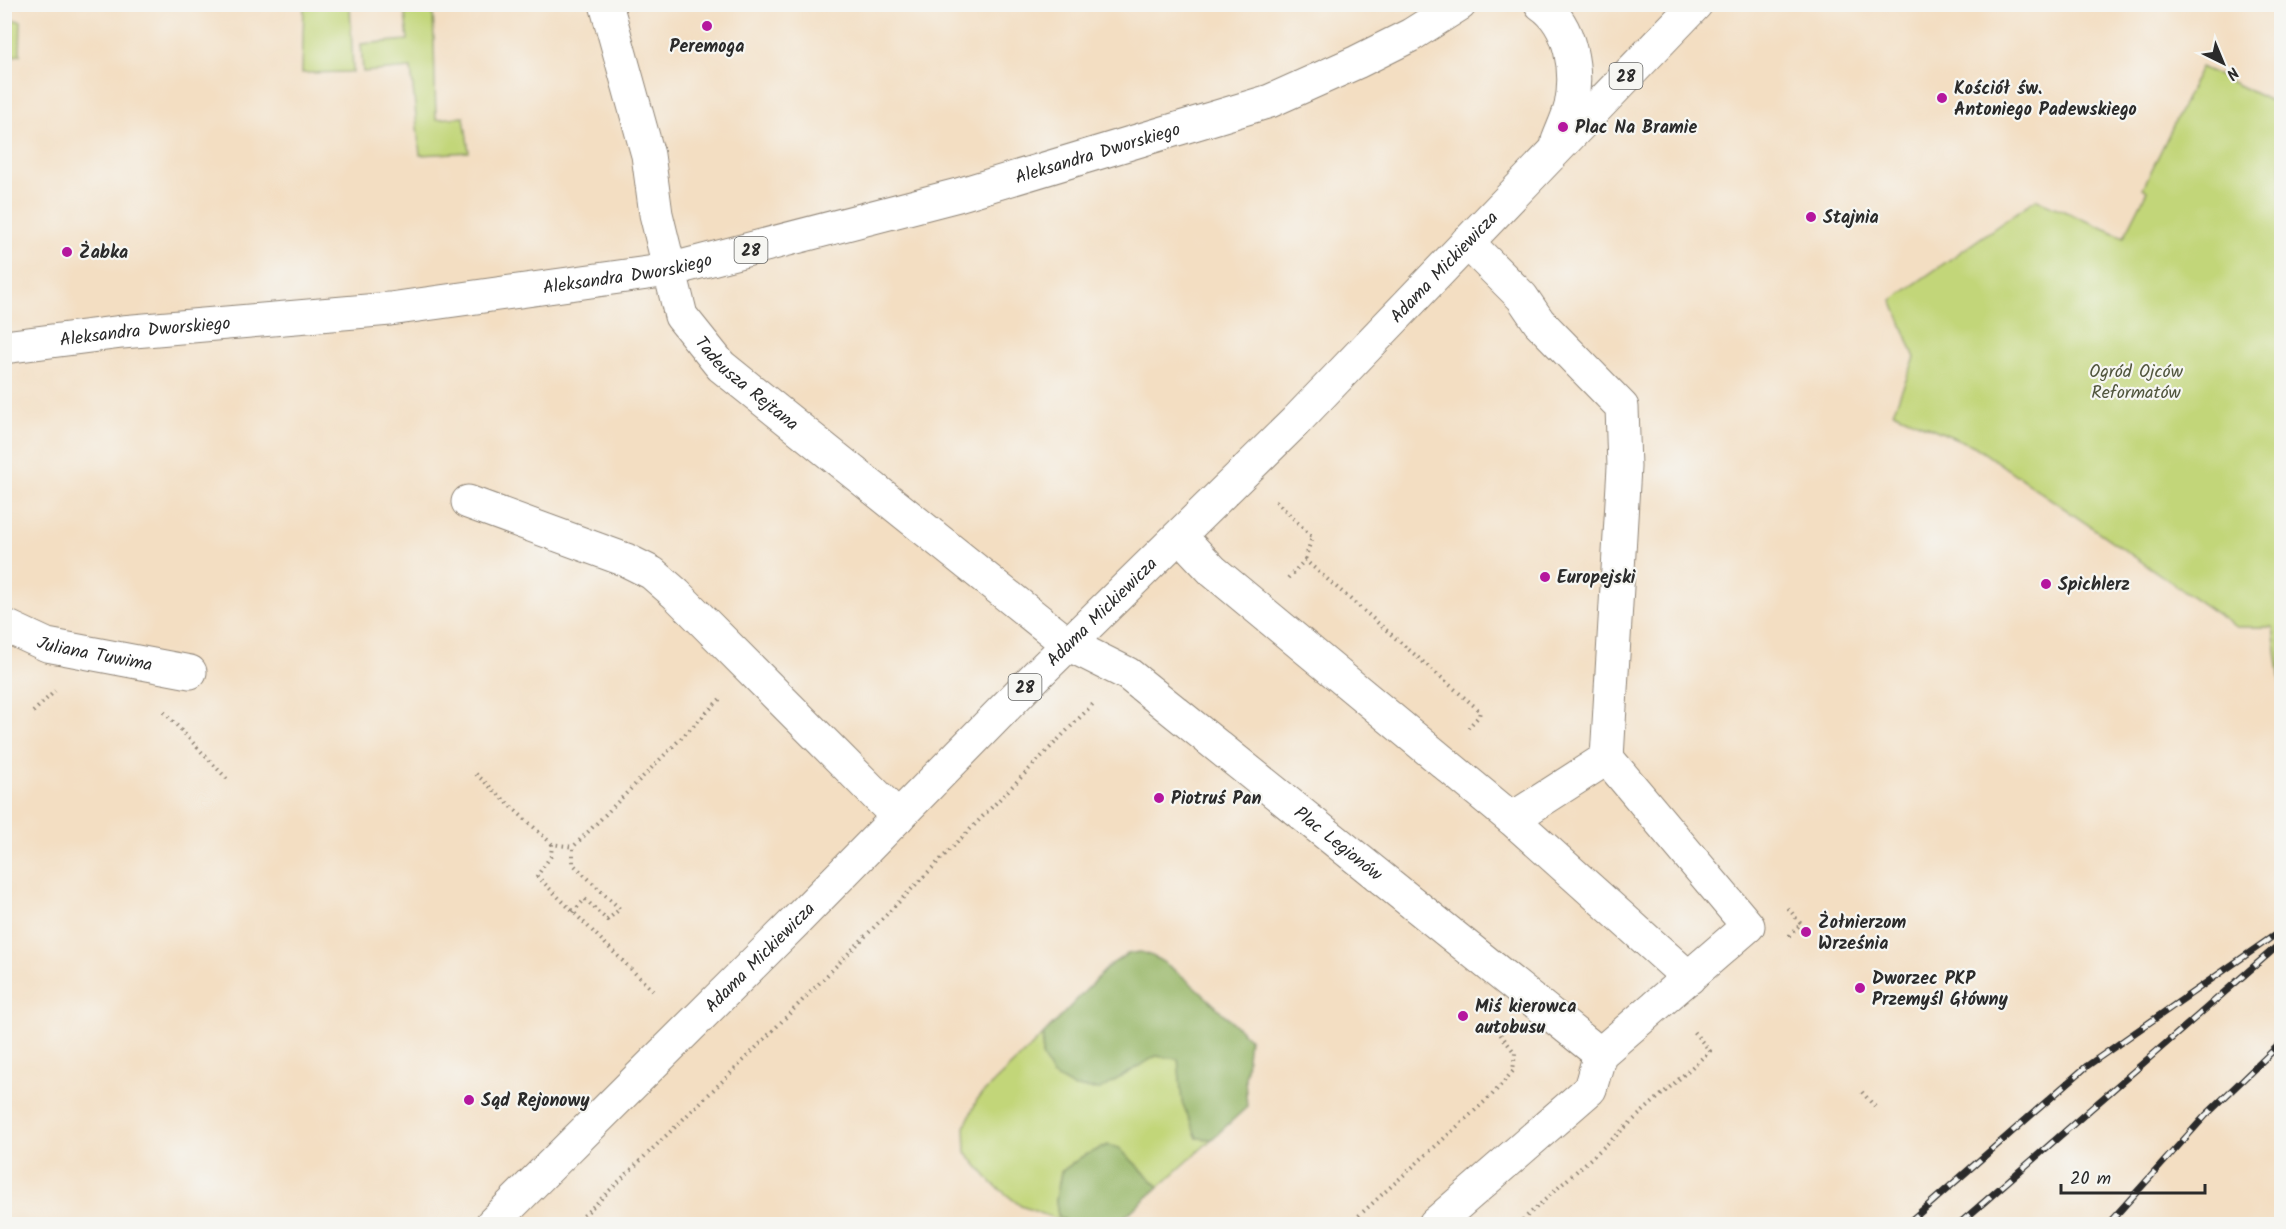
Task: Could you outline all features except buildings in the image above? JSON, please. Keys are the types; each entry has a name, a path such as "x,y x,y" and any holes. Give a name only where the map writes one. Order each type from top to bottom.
{"main road":[{"name":"Tadeusza Rejtana","path":"606,4 648,155 656,214 681,316 721,366 1068,644"},
{"name":"Aleksandra Dworskiego","path":"4,347 122,332 390,309 669,270 958,195 1270,101 1384,49 1460,4"},
{"name":"28","path":"1541,4 1553,12 1568,39 1573,70 1571,108 1555,148"},
{"name":"28","path":"1555,148 1696,4"},
{"name":"Adama Mickiewicza","path":"492,1224 1068,644 1295,422 1555,148"},
{"path":"1435,1224 1590,1089 1600,1054 1748,926 1607,758 1624,467 1622,407 1539,322 1522,297 1467,242"},
{"path":"468,502 626,560 652,573 676,594 898,817"},
{"path":"1180,536 1213,571 1512,819 1689,978"},
{"name":"Juliana Tuwima","path":"4,625 47,645 190,672"},
{"name":"Plac Legionów","path":"1068,644 1128,674 1600,1054"},
{"path":"1512,819 1607,758"}],"path":[{"path":"1275,501 1312,537 1305,560 1281,585"},
{"path":"1305,560 1480,711 1479,716 1468,728"},
{"path":"33,712 59,686"},
{"path":"573,912 585,899 607,920 620,909 573,864 573,847 725,694"},
{"path":"575,1224 739,1065 941,861 1088,706 1099,701"},
{"path":"159,706 229,781"},
{"path":"476,774 552,844 573,847"},
{"path":"552,844 551,856 537,876 654,992"},
{"path":"1785,939 1801,924 1786,906"},
{"path":"1518,1224 1710,1051 1687,1025"},
{"path":"1358,1224 1354,1220 1492,1095 1513,1071 1515,1053 1504,1035 1495,1027"},
{"path":"1862,1092 1877,1109"}],"green space":[{"path":"304,5 350,5 353,72 302,73"},
{"path":"404,5 433,5 436,119 464,117 469,152 420,155 411,68 363,72 361,44 408,40"},
{"path":"5,19 21,21 20,55 5,57"},
{"name":"Ogród Ojców Reformatów","path":"2201,67 2281,106 2281,689 2273,627 2236,627 1974,446 1893,412 1915,358 1892,300 2036,199 2124,237 2147,191 2143,188"},
{"path":"1140,952 1167,964 1212,1002 1249,1038 1245,1079 1247,1107 1212,1139 1197,1138 1182,1102 1178,1059 1156,1056 1101,1089 1075,1088 1052,1075 1042,1055 1043,1035 1110,965 1127,954"},
{"path":"1043,1035 1042,1055 1132,1069 1156,1056 1178,1059 1197,1138 1212,1139 1159,1187 1119,1148 1083,1156 1061,1172 1056,1200 1058,1216 1070,1224 1021,1206 992,1183 966,1152 965,1126 978,1098"},
{"path":"1108,1145 1119,1148 1159,1187 1116,1224 1071,1224 1058,1216 1056,1200 1061,1172 1083,1156"}],"railway":[{"path":"1907,1224 2087,1066 2282,930"},
{"path":"1959,1224 2282,942"},
{"path":"2108,1224 2206,1115 2282,1042"}],"place":[{"name":"Peremoga","path":"707,26"},
{"name":"Kościół św. Antoniego Padewskiego","path":"1942,98"},
{"name":"Plac Na Bramie","path":"1563,127"},
{"name":"Stajnia","path":"1811,217"},
{"name":"Żabka","path":"67,252"},
{"name":"Europejski","path":"1545,577"},
{"name":"Spichlerz","path":"2046,584"},
{"name":"Piotruś Pan","path":"1159,798"},
{"name":"Żołnierzom Września","path":"1806,932"},
{"name":"Dworzec PKP Przemyśl Główny","path":"1860,988"},
{"name":"Miś kierowca autobusu","path":"1463,1016"},
{"name":"Sąd Rejonowy","path":"469,1100"}]}
